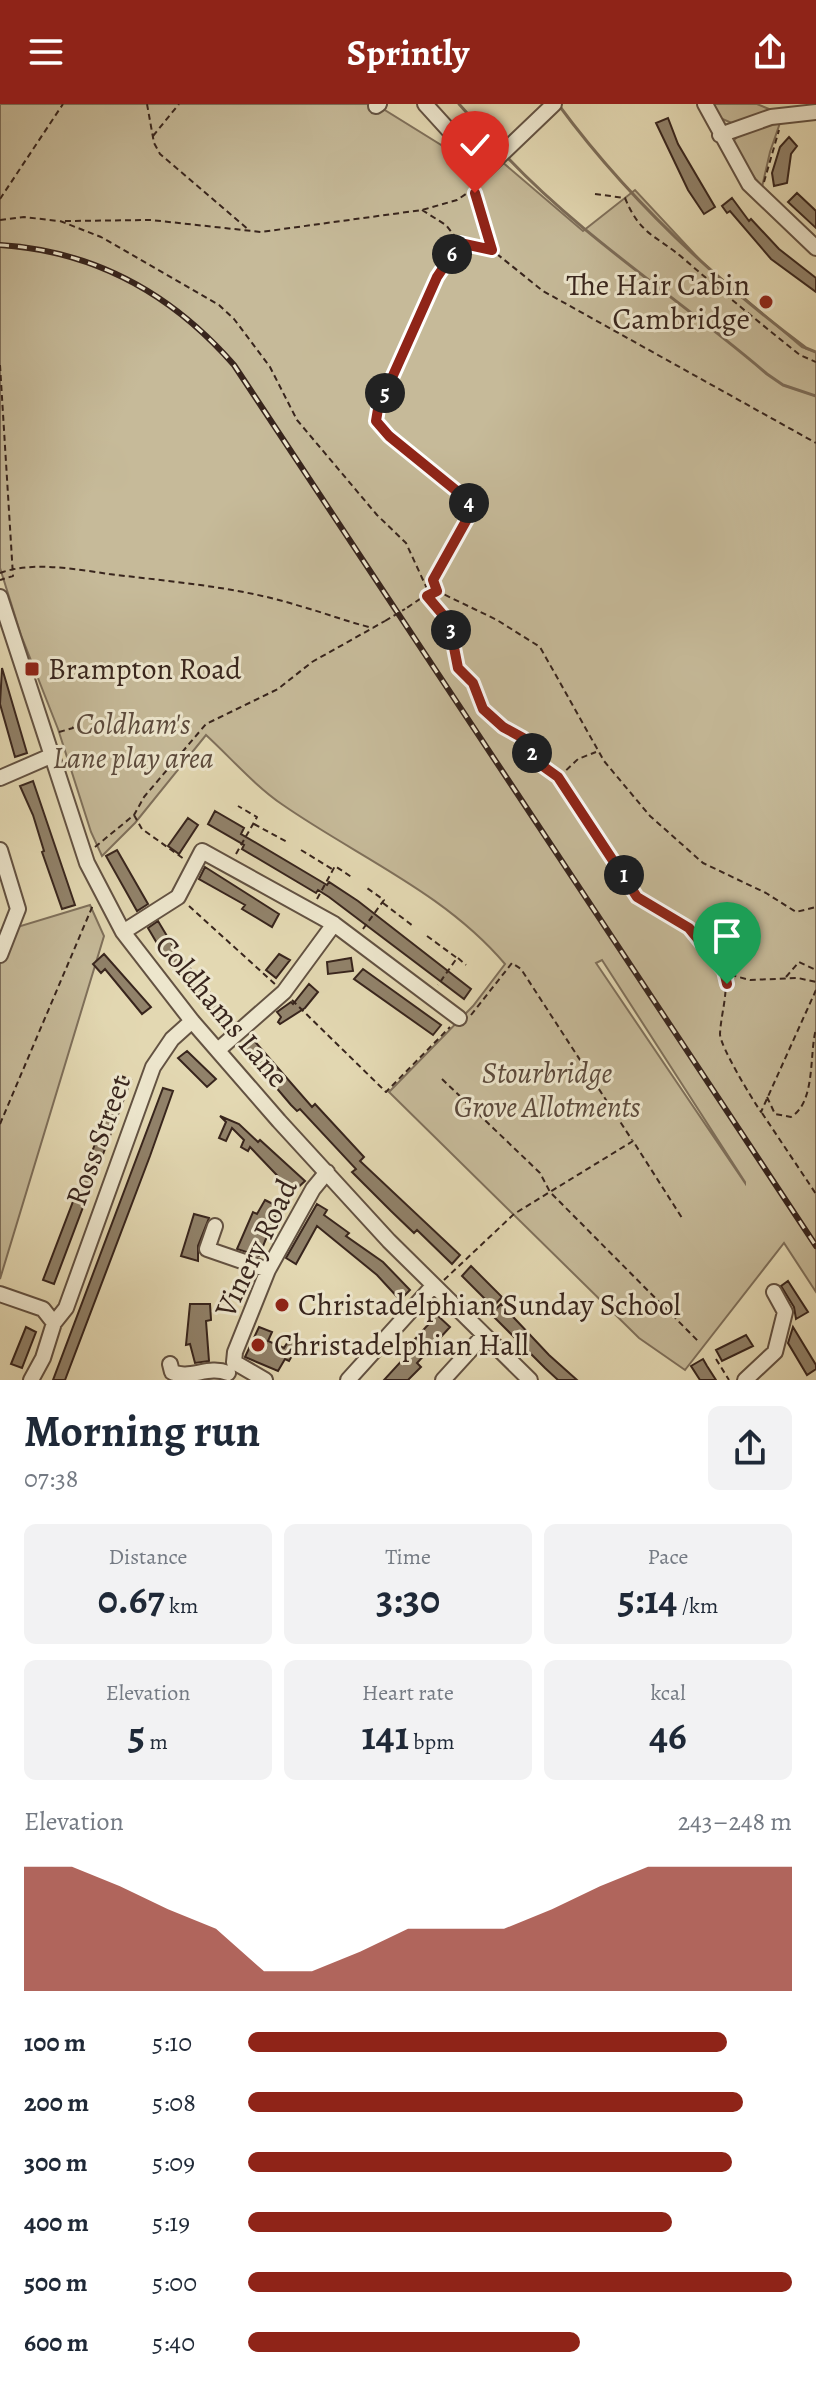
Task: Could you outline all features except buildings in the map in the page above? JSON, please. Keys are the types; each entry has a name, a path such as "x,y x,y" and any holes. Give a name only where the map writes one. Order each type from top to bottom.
{"street":[{"path":"425,104 485,170 553,104"},
{"path":"705,104 749,184 816,248"},
{"path":"720,135 781,116 816,112"},
{"name":"Coldhams Lane","path":"0,597 83,851 103,898 123,932 192,1021 327,1172 434,1287 530,1380"},
{"path":"1,775 53,755"},
{"path":"0,850 18,909 0,955"},
{"path":"123,932 178,897 202,851 334,924 464,1017"},
{"path":"218,1050 284,992 334,924"},
{"name":"Ross Street","path":"31,1380 43,1358 54,1323 66,1308 153,1067 172,1039 192,1021"},
{"name":"Vinery Road","path":"265,1380 228,1372 268,1270 313,1189 327,1172"},
{"path":"215,1226 207,1249 268,1270"},
{"path":"348,1380 434,1287"},
{"path":"43,1309 56,1304 71,1288"},
{"path":"745,1380 775,1352 785,1316 774,1292"},
{"path":"0,1294 43,1309 54,1323"},
{"path":"443,1380 484,1335"},
{"path":"170,1364 172,1372 177,1375 215,1369 228,1372"}],"path":[{"path":"0,199 63,104"},
{"path":"147,104 152,137 160,154 250,231"},
{"path":"152,137 179,104"},
{"path":"759,193 764,188 781,116"},
{"path":"0,220 24,217 60,221 151,220 261,232 422,210 463,196 485,170"},
{"path":"471,188 481,206 492,250"},
{"path":"595,194 625,198 633,219 659,243 681,256 800,355 816,362"},
{"path":"422,210 446,225 460,243 492,250 543,291 816,443"},
{"path":"60,221 101,237 219,305 234,319 270,367 297,420 377,515 395,529 406,543 428,595 449,622 458,668 473,683 483,709 503,727 523,738 537,762 558,777 637,897 689,928 724,971 727,984 720,1036 742,1085 816,1194"},
{"path":"460,243 437,277 378,409 376,421 389,436 469,501 471,512 433,580 437,591 497,620 540,647 598,751 650,816 703,863 766,893 796,912 816,907"},
{"path":"0,365 13,568 13,576 0,580"},
{"path":"0,573 13,568 70,569 235,591 304,607 339,621 375,628"},
{"path":"83,851 106,841 134,815 153,785 206,724 278,689 312,662 437,591"},
{"path":"47,736 73,728 69,725"},
{"path":"558,777 587,753 598,751"},
{"path":"229,866 257,817 238,806"},
{"path":"134,815 142,829 194,867"},
{"path":"253,824 287,842"},
{"path":"301,850 333,869"},
{"path":"310,911 335,866 353,878"},
{"path":"356,940 384,900 367,888"},
{"path":"178,897 284,992 386,1092 464,1017 512,963 521,969 682,1218"},
{"path":"0,1124 94,903 103,898"},
{"path":"382,903 413,926"},
{"path":"427,936 466,965"},
{"path":"431,996 457,958"},
{"path":"785,979 799,962 816,970"},
{"path":"724,971 750,980 798,978 816,982"},
{"path":"761,1112 816,990"},
{"path":"766,1096 775,1114 791,1117 799,1113 806,1092 816,1029"},
{"path":"442,1079 540,1173 550,1192 698,1341"},
{"path":"434,1287 514,1214 633,1141"},
{"path":"716,1359 729,1380"}],"green space":[{"path":"0,104 375,104 488,174 501,161 583,231 635,190 702,262 802,347 816,352 816,1292 784,1243 685,1370 639,1338 389,1092 473,1006 505,964 481,939 428,896 273,797 206,735 135,823 102,856 21,635 0,568","holes":["602,960 745,1183 596,963"]},
{"path":"713,104 757,104 769,109 770,113 734,124 720,118"},
{"path":"781,120 762,187 736,154 733,141 742,132"},
{"path":"90,905 104,936 0,1279 0,961 14,928"}],"waterway":[{"path":"459,104 500,150"},
{"path":"558,104 613,172 673,235 738,294 806,348 816,352"},
{"path":"505,155 567,214 767,374 783,385 816,396"}],"railway":[{"path":"0,245 68,256 129,281 185,317 234,365 816,1246"}],"place":[{"name":"The Hair Cabin Cambridge","path":"766,302"},
{"name":"Brampton Road","path":"32,669"},
{"name":"Christadelphian Sunday School","path":"282,1305"},
{"name":"Christadelphian Hall","path":"258,1345"}],"route":[{"path":"475,193 492,250 460,243 437,277 378,409 376,421 389,436 469,501 471,512 433,580 437,591 427,596 449,622 458,668 473,683 483,709 503,727 523,738 537,762 558,777 592,824 637,897 689,928 724,971 727,984"}],"park label":[{"name":"Coldham's Lane play area","path":"133,741"},
{"name":"Stourbridge Grove Allotments","path":"547,1090"}]}
